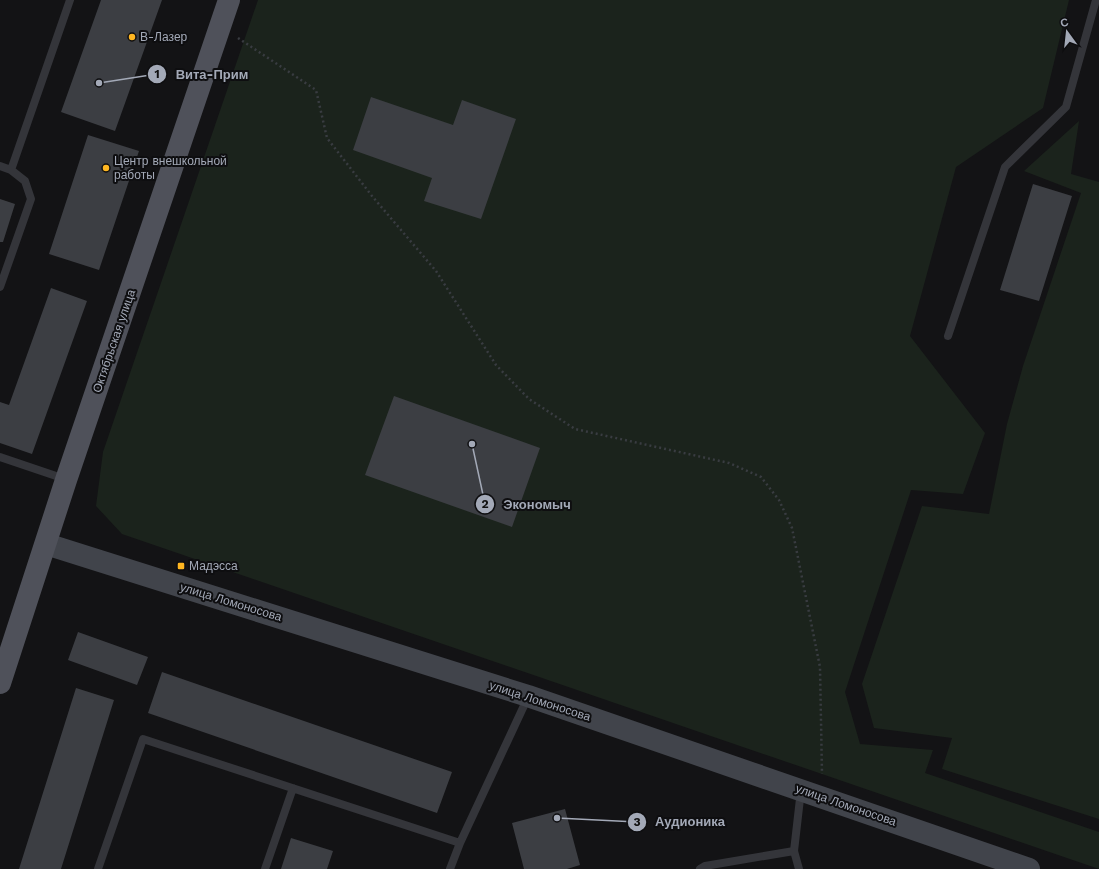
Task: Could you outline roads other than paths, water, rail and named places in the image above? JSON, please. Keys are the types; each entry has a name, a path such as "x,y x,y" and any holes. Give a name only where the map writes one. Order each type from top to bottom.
{"main road":[{"name":"Октябрьская улица","path":"0,683 66,480 166,190 229,0"},
{"name":"улица Ломоносова","path":"46,544 528,696 822,797 991,858 1029,869"}],"lane":[{"path":"11,170 70,0"},
{"path":"948,336 1005,167 1066,107 1096,0"},
{"path":"0,166 11,170 25,181 31,199 0,287"},
{"path":"0,457 66,480"},
{"path":"450,869 460,843 528,696"},
{"path":"98,869 143,739 460,843"},
{"path":"265,869 293,788"},
{"path":"799,869 794,851 801,790"},
{"path":"700,869 705,866 794,851"}],"place":[{"name":"В-Лазер","path":"132,37"},
{"name":"Вита-Прим","path":"99,83"},
{"name":"Центр внешкольной работы","path":"106,168"},
{"name":"Экономыч","path":"472,444"},
{"name":"Мадэсса","path":"181,566"},
{"name":"Аудионика","path":"557,818"}]}
